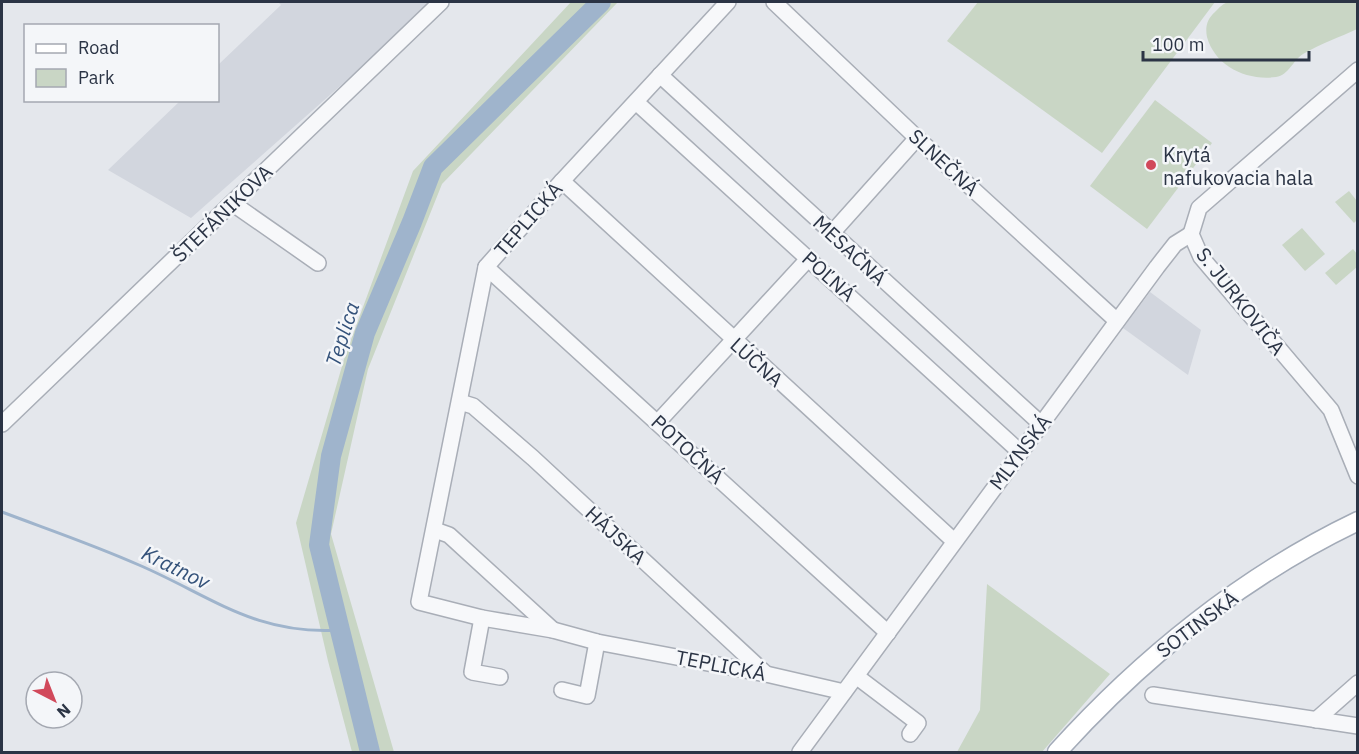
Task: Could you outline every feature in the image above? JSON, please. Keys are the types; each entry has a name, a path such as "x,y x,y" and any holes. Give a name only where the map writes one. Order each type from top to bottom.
{"main road":[{"name":"SOTINSKÁ","path":"1057,753 1128,680 1196,623 1271,570 1358,521"}],"street":[{"name":"ŠTEFÁNIKOVA","path":"2,424 441,2"},
{"name":"TEPLICKÁ","path":"728,2 562,181 486,267 419,602 482,618 553,630 597,642 766,674 844,692"},
{"name":"SLNEČNÁ","path":"774,2 917,138 1117,321"},
{"name":"S. JURKOVIČA","path":"1358,70 1199,208 1191,234 1201,257 1330,410 1358,476"},
{"name":"MESAČNÁ","path":"660,75 1041,424"},
{"name":"POĽNÁ","path":"636,102 1020,452"},
{"path":"831,233 917,138"},
{"name":"LÚČNA","path":"562,181 954,541"},
{"path":"232,203 318,263"},
{"name":"MLYNSKÁ","path":"800,753 1175,244 1191,234"},
{"path":"658,422 808,258"},
{"name":"POTOČNÁ","path":"486,267 888,633"},
{"name":"HÁJSKA","path":"460,402 473,406 533,458 766,674"},
{"name":"TEPLICKÁ","path":"435,530 449,536 553,630"},
{"path":"506,622 517,598"},
{"path":"482,618 472,672 500,677"},
{"path":"720,665 730,640"},
{"path":"562,690 587,696 597,642"},
{"path":"856,676 918,723 910,734"},
{"path":"1316,720 1358,683"},
{"path":"1153,695 1358,726"}],"shaded area":[{"path":"278,2 435,2 191,218 108,170 179,102 219,102 219,64 281,5"},
{"path":"1150,292 1201,330 1188,375 1123,328"}],"green space":[{"path":"571,2 618,2 442,184 368,369 331,534 394,752 352,752 296,523 345,356 413,171"},
{"path":"978,2 1215,2 1102,153 947,41"},
{"path":"1229,2 1357,2 1357,29 1303,54 1280,76 1254,77 1243,74 1224,63 1211,47 1207,37 1208,20 1221,6"},
{"name":"Krytá nafukovacia hala","path":"1155,100 1212,143 1147,229 1090,186"},
{"path":"1349,191 1357,201 1357,220 1354,223 1335,202"},
{"path":"1302,228 1325,254 1305,271 1282,245"},
{"path":"1353,249 1357,254 1357,267 1336,285 1325,273"},
{"path":"987,584 1110,674 1042,752 957,752 980,710"}],"waterway":[{"name":"Teplica","path":"370,752 319,545 331,456 365,333 433,167 601,2"},
{"name":"Kratnov","path":"2,512 122,558 212,601 259,620 284,627 341,630"}],"place":[{"name":"Krytá nafukovacia hala","path":"1151,165"}]}
